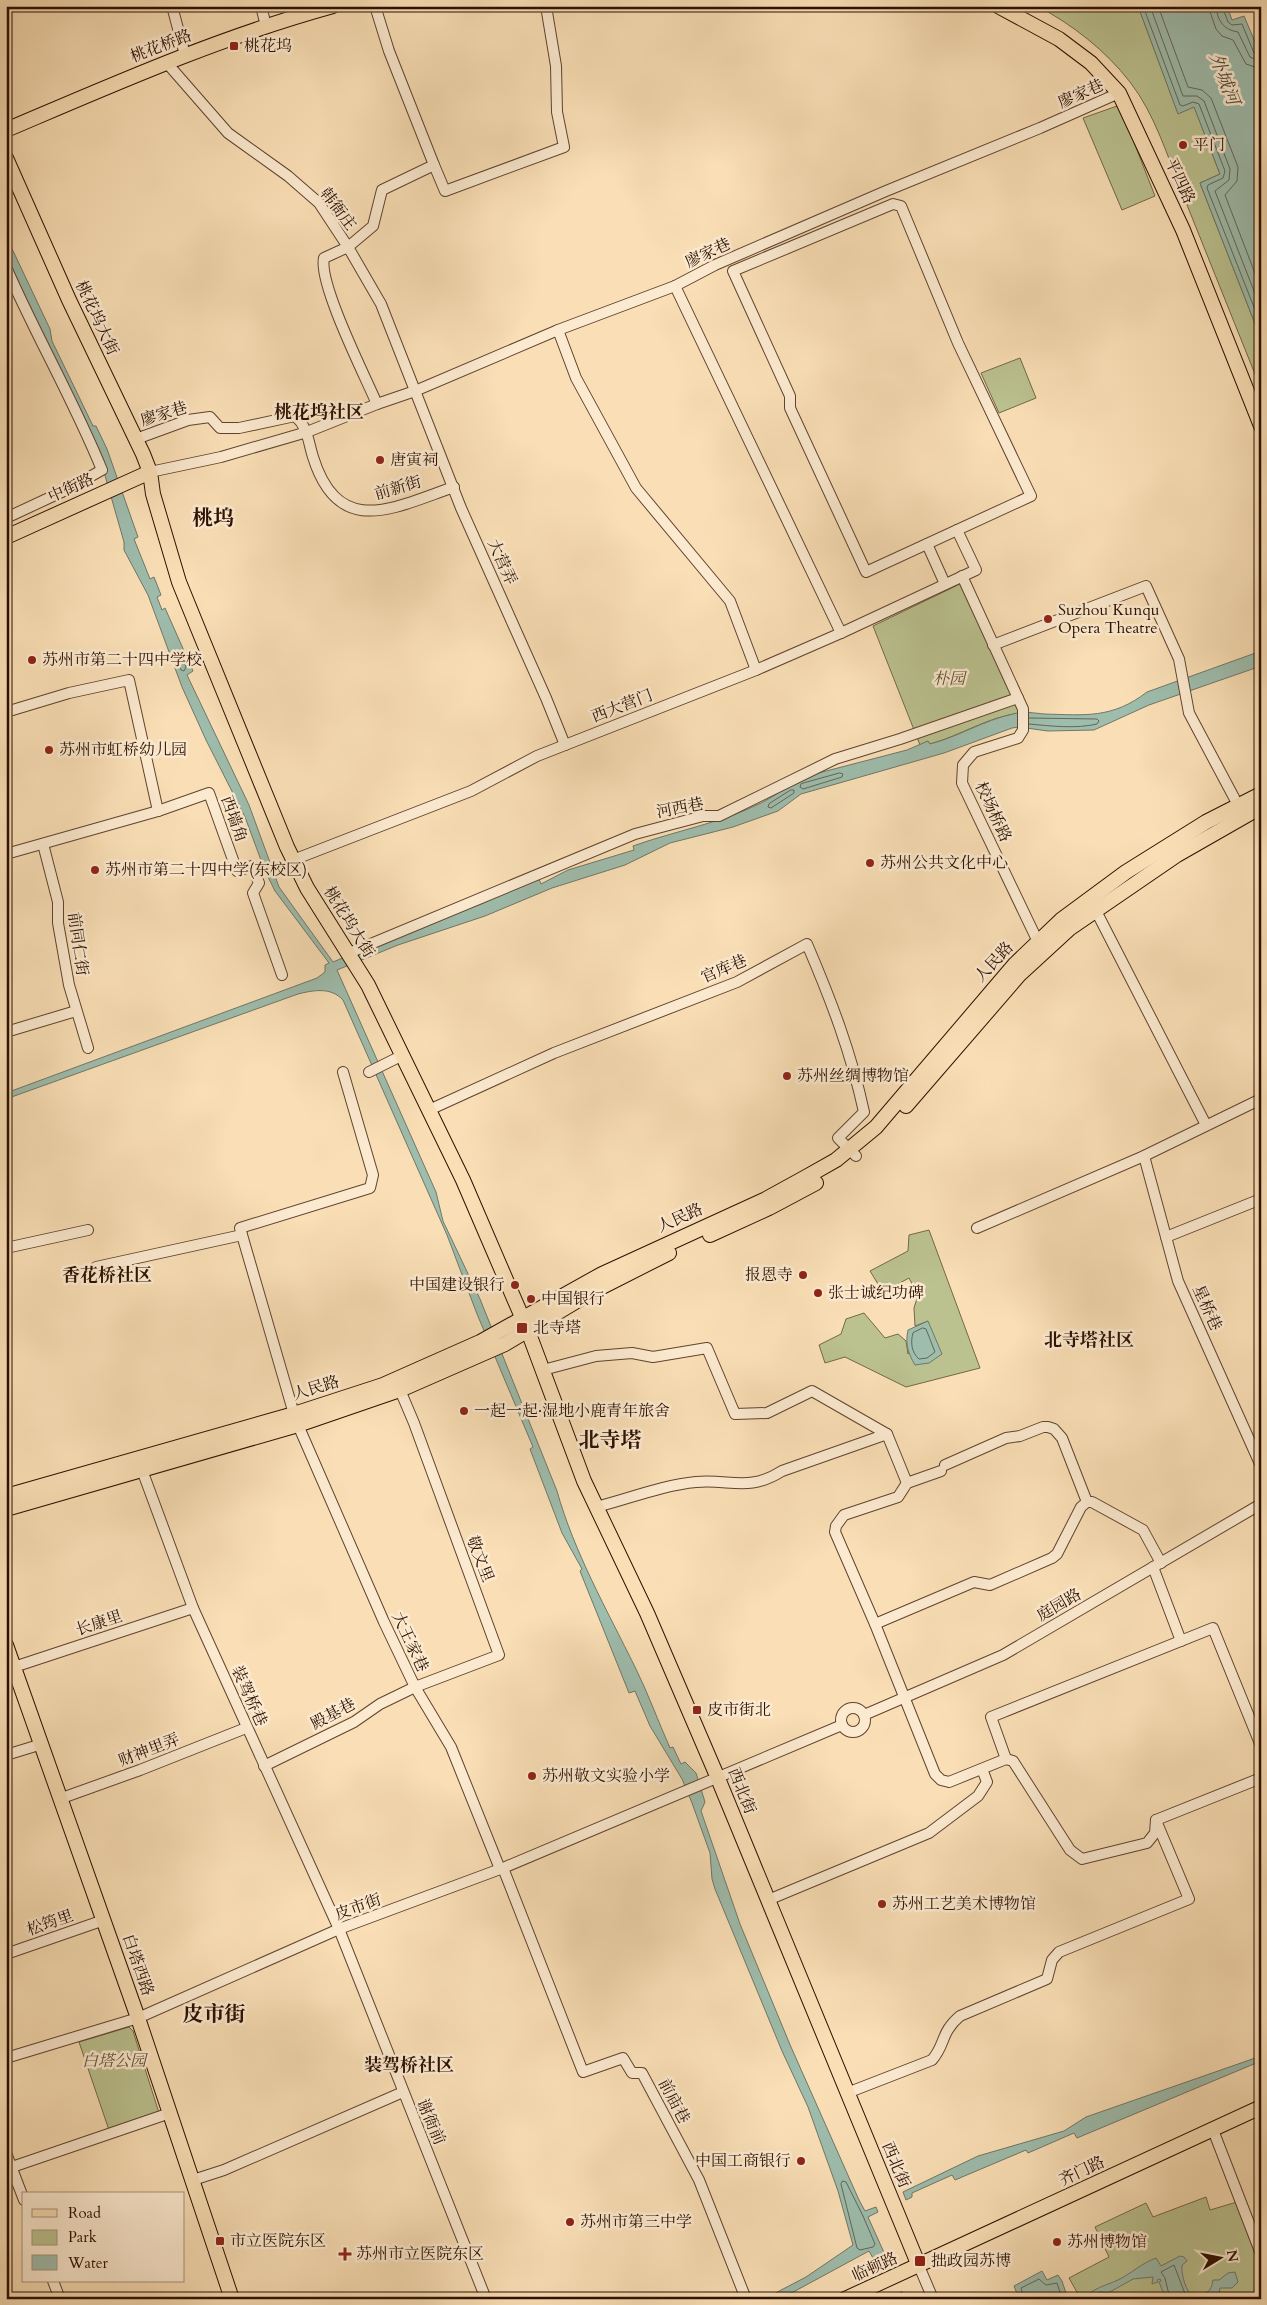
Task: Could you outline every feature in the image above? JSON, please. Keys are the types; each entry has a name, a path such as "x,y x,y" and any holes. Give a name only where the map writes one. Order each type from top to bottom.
{"main road":[{"name":"桃花桥路","path":"6,130 166,62 266,26 333,6"},
{"name":"平四路","path":"998,6 1059,39 1091,64 1119,93 1183,230 1261,426"},
{"name":"桃花坞大街","path":"6,158 69,300 136,439 141,476"},
{"name":"桃花坞大街","path":"6,181 141,476 153,494 186,598 293,860 313,897 377,1001 463,1180 525,1325"},
{"name":"中街路","path":"6,537 141,476"},
{"name":"人民路","path":"1040,947 1061,920 1126,872 1206,822 1261,794"},
{"name":"人民路","path":"6,1496 400,1390 622,1276 793,1196 853,1153 993,989 1040,947 1177,855 1261,807"},
{"name":"西北街","path":"525,1325 596,1508 647,1613 717,1776 846,2093 919,2266"},
{"name":"人民路","path":"6,1509 142,1470 296,1419 483,1347"},
{"name":"白塔西路","path":"6,1644 62,1798 138,2018 232,2299"},
{"name":"齐门路","path":"919,2266 1261,2107"},
{"name":"临顿路","path":"845,2299 919,2266"}],"street":[{"path":"172,6 185,55"},
{"path":"260,6 266,26"},
{"path":"375,6 389,51 445,191 564,147 558,112 556,66 546,6"},
{"name":"韩衙庄","path":"166,62 228,133 288,176 319,203 348,247 381,304 415,391"},
{"name":"廖家巷","path":"141,476 307,432 415,391 558,330 675,286 715,266 877,195 1040,128 1119,93"},
{"path":"377,404 339,315 323,269 324,258 348,247 373,226 382,190 434,165"},
{"path":"893,204 901,206 958,343 1031,496 927,544 866,572 790,408 790,396 733,271 893,204"},
{"path":"6,267 29,319 91,442 102,470 66,490 6,518"},
{"path":"675,286 841,633"},
{"path":"558,330 576,378 636,488 730,601 756,670"},
{"name":"大营弄","path":"415,391 454,487 565,745"},
{"name":"廖家巷","path":"136,439 188,420 210,417 220,428 239,428 294,416 301,421 307,432"},
{"name":"前新街","path":"307,432 312,457 321,479 337,500 348,507 366,512 382,511 454,487"},
{"path":"957,530 976,570 962,576"},
{"path":"927,544 945,584"},
{"name":"西大营门","path":"293,860 471,791 491,778 537,756 756,670 841,633 962,576"},
{"name":"校场桥路","path":"962,576 1023,709 1023,730 1018,738 974,752 963,765 962,782 1040,947"},
{"path":"993,645 1146,586 1179,659 1190,713 1238,806"},
{"path":"6,712 103,684 129,680 158,811"},
{"name":"河西巷","path":"351,957 635,834 703,816 719,816 836,759 1018,698"},
{"name":"西墙角","path":"6,854 158,811 209,793 236,871 252,866 259,883 253,893 282,975"},
{"name":"前同仁街","path":"43,844 58,902 58,923 66,970 76,1012 88,1048"},
{"path":"1096,909 1206,1125"},
{"name":"官库巷","path":"429,1110 562,1050 737,982 807,944 835,1007 855,1069 864,1112 838,1138 853,1153"},
{"path":"6,1032 76,1012"},
{"path":"369,1072 402,1055"},
{"path":"96,1267 242,1235 240,1228 370,1188 373,1174 343,1072"},
{"path":"977,1228 1144,1156 1261,1098"},
{"name":"星桥巷","path":"1144,1156 1178,1281 1261,1466"},
{"path":"1166,1237 1261,1199"},
{"path":"6,1248 88,1230"},
{"name":"大王家巷","path":"242,1235 296,1419 384,1622 415,1687 451,1747 501,1868"},
{"path":"543,1370 596,1356 632,1353 653,1357 707,1348 735,1414 767,1413 812,1391 886,1434 907,1483"},
{"name":"敬文里","path":"400,1390 499,1655 415,1687"},
{"path":"1087,1502 1062,1438 1054,1429 1043,1427 1020,1436 1006,1438 907,1483 898,1496 844,1515 836,1526 836,1532 876,1624 904,1699 937,1777 949,1782 1006,1759 1016,1763 1070,1850 1077,1857 1087,1859 1147,1843 1155,1833 1156,1820"},
{"path":"596,1508 697,1482 749,1484 771,1478 782,1470 886,1434"},
{"name":"装驾桥巷","path":"142,1470 192,1608 339,1929"},
{"path":"876,1624 974,1582 990,1585 1052,1558 1057,1554 1081,1507 1087,1502 1092,1502 1142,1530 1157,1565 1181,1641"},
{"name":"庭园路","path":"864,1715 1003,1655 1261,1504"},
{"name":"长康里","path":"14,1667 192,1608"},
{"path":"1006,1759 992,1716 1214,1628 1261,1746"},
{"name":"殿基巷","path":"264,1766 354,1722 380,1704 415,1687"},
{"path":"848,1709 857,1709 864,1715 864,1725 858,1731 848,1731 842,1725 842,1716 848,1709"},
{"path":"717,1776 842,1725"},
{"name":"财神里弄","path":"62,1798 140,1770 246,1728"},
{"path":"6,1756 42,1744"},
{"path":"768,1900 929,1833 978,1796 987,1782 982,1770"},
{"name":"皮市街","path":"6,2058 138,2018 339,1929 501,1868 717,1776"},
{"path":"1156,1820 1261,1778"},
{"path":"846,2093 932,2060 940,2049 945,2032 960,2016 1047,1978 1052,1960 1059,1952 1189,1899 1156,1820"},
{"name":"前庙巷","path":"501,1868 583,2072 623,2058 632,2073 642,2073 699,2180 746,2299"},
{"name":"松筠里","path":"6,1954 104,1920"},
{"name":"谢衙前","path":"339,1929 486,2299"},
{"path":"193,2180 224,2170 403,2092"},
{"path":"12,2167 170,2113"},
{"path":"1213,2130 1261,2254"},
{"path":"6,2153 22,2194"},
{"path":"919,2266 933,2299"},
{"path":"53,2282 60,2299"}],"green space":[{"path":"1037,6 1138,6 1178,113 1194,106 1220,174 1200,183 1261,339 1261,389 1147,108 1130,82 1099,49 1063,21"},
{"path":"1117,106 1126,122 1155,196 1122,210 1083,118"},
{"path":"1020,358 1036,398 999,413 981,373"},
{"name":"朴园","path":"962,583 1021,713 998,718 930,744 928,741 920,745 873,626"},
{"path":"929,1230 980,1368 906,1387 845,1357 825,1363 819,1345 841,1334 846,1319 864,1313 885,1338 898,1334 906,1341 908,1354 928,1321 915,1326 914,1308 918,1295 909,1278 883,1292 870,1271 908,1251 909,1235"},
{"name":"白塔公园","path":"129,2027 133,2031 160,2116 110,2133 79,2042"},
{"path":"1206,2197 1210,2210 1237,2202 1261,2270 1261,2299 1076,2299 1075,2297 1078,2294 1069,2278 1109,2257 1095,2227 1146,2203 1153,2217"}],"water":[{"name":"外城河","path":"1138,6 1227,6 1232,20 1244,16 1261,56 1261,339 1200,183 1220,174 1194,107 1178,114"},
{"path":"6,236 50,329 52,341 93,426 96,426 107,449 138,537 134,539 150,579 154,577 161,595 157,597 162,610 165,608 193,671 187,675 249,805 279,887 333,962 408,930 481,904 538,877 541,884 568,870 634,850 633,846 746,810 807,776 907,750 928,741 930,744 940,741 992,720 1017,713 1085,715 1110,711 1134,701 1147,692 1261,651 1261,666 1149,705 1094,730 1048,731 1019,727 1012,728 944,753 801,794 778,811 733,827 670,843 625,865 552,888 485,916 398,945 337,970 436,1192 443,1221 480,1299 557,1491 572,1536 602,1602 640,1677 670,1748 673,1747 681,1764 685,1762 696,1773 705,1802 701,1811 740,1924 791,2047 859,2200 865,2211 876,2207 878,2212 868,2217 905,2299 896,2299 869,2251 784,2297 764,2299 806,2277 853,2245 838,2191 808,2107 782,2051 715,1889 712,1879 710,1853 692,1803 682,1779 650,1726 635,1691 629,1693 580,1571 582,1569 562,1533 530,1449 533,1447 477,1314 447,1235 343,1000 328,991 310,991 298,994 6,1099 6,1093 317,978 325,972 325,965 329,963 275,891 265,871 245,817 206,740 182,687 148,595 124,550 124,542 102,465 6,264"},
{"path":"928,1321 942,1354 929,1363 915,1365 908,1348 908,1330"},
{"path":"1261,2056 1261,2061 1077,2138 1074,2133 1028,2153 1026,2150 955,2180 952,2175 912,2193 912,2197 906,2200 903,2192 978,2156 1064,2131 1086,2117"},
{"path":"1180,2256 1184,2257 1187,2261 1182,2265 1182,2274 1186,2288 1194,2298 1208,2292 1213,2280 1219,2280 1228,2273 1235,2272 1238,2282 1232,2288 1220,2288 1218,2299 1168,2299 1165,2297 1159,2282 1161,2281 1160,2279 1152,2284 1153,2277 1133,2279 1108,2293 1099,2292 1097,2299 1083,2299 1095,2290 1118,2280 1151,2260 1156,2258 1161,2266"},
{"path":"1042,2271 1047,2280 1058,2275 1068,2299 1019,2299 1014,2286"}],"pier":[{"path":"885,2249 904,2290 891,2296 876,2265"}],"place":[{"name":"桃花坞","path":"234,46"},
{"name":"平门","path":"1183,145"},
{"name":"唐寅祠","path":"380,460"},
{"name":"Suzhou Kunqu Opera Theatre","path":"1048,619"},
{"name":"苏州市第二十四中学校","path":"32,660"},
{"name":"苏州市虹桥幼儿园","path":"49,750"},
{"name":"苏州公共文化中心","path":"870,863"},
{"name":"苏州市第二十四中学(东校区)","path":"95,870"},
{"name":"苏州丝绸博物馆","path":"787,1076"},
{"name":"报恩寺","path":"803,1275"},
{"name":"中国建设银行","path":"515,1285"},
{"name":"张士诚纪功碑","path":"818,1293"},
{"name":"中国银行","path":"531,1299"},
{"name":"北寺塔","path":"522,1328"},
{"name":"一起一起·湿地小鹿青年旅舍","path":"464,1411"},
{"name":"皮市街北","path":"697,1710"},
{"name":"苏州敬文实验小学","path":"532,1776"},
{"name":"苏州工艺美术博物馆","path":"882,1904"},
{"name":"中国工商银行","path":"801,2161"},
{"name":"苏州市第三中学","path":"570,2222"},
{"name":"市立医院东区","path":"220,2241"},
{"name":"苏州博物馆","path":"1057,2242"},
{"name":"苏州市立医院东区","path":"345,2254"},
{"name":"拙政园苏博","path":"920,2261"}],"district":[{"name":"桃花坞社区","path":"319,412"},
{"name":"桃坞","path":"213,518"},
{"name":"香花桥社区","path":"107,1275"},
{"name":"北寺塔社区","path":"1089,1340"},
{"name":"北寺塔","path":"610,1440"},
{"name":"皮市街","path":"214,2014"},
{"name":"装驾桥社区","path":"409,2065"}]}
